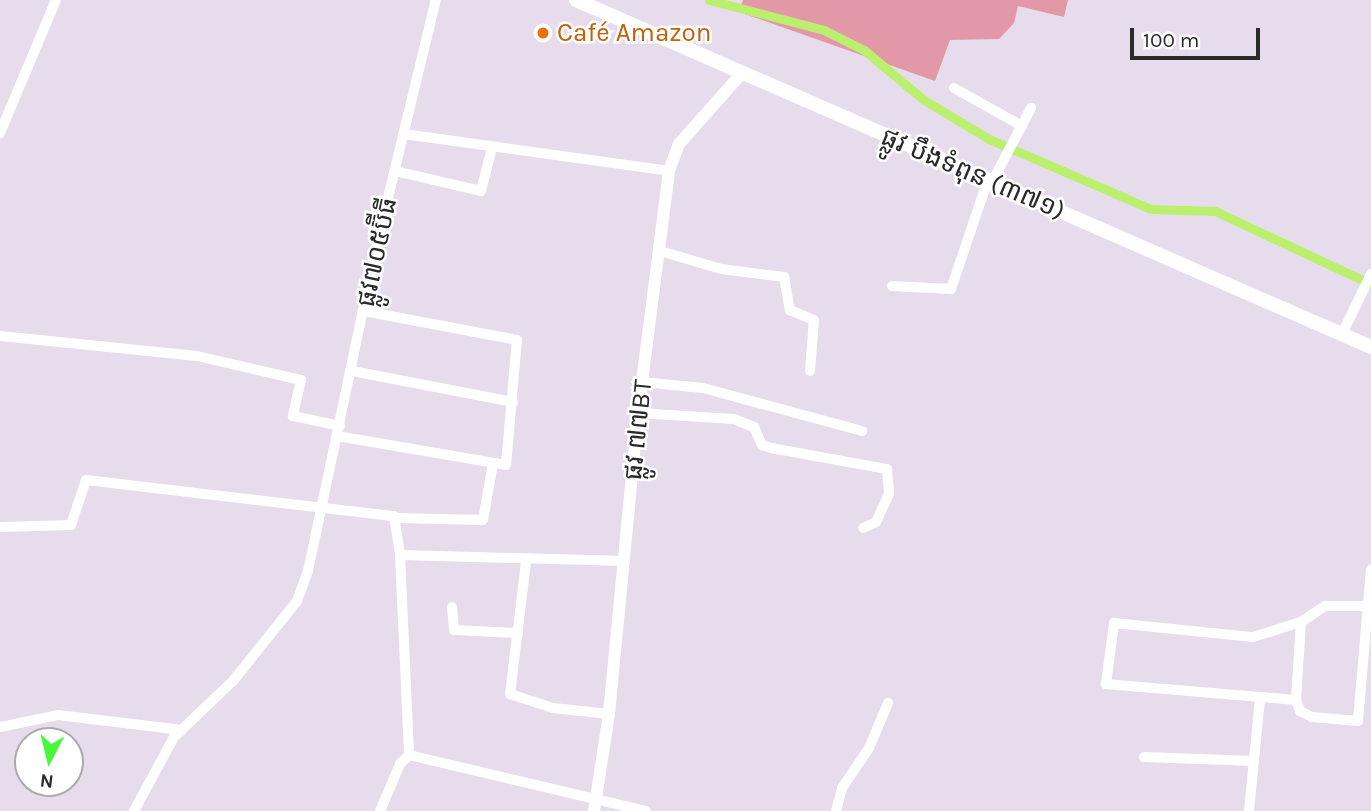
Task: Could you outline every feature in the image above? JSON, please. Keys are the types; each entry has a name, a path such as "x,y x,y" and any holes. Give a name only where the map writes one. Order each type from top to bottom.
{"main road":[{"name":"ផ្លូវ បឹងទំពុន (៣៧១)","path":"576,0 1371,346"}],"street":[{"path":"0,133 56,0"},
{"name":"ផ្លូវ៧០៥ប៊ីធី","path":"134,811 161,754 233,681 297,601 323,506 395,171 436,0"},
{"name":"ផ្លូវ ៧៧BT","path":"595,805 609,714 638,413 669,171 679,144 742,74"},
{"path":"954,88 1022,126"},
{"path":"892,286 951,289 990,181 1031,108"},
{"path":"404,134 669,171"},
{"path":"395,171 481,191 492,148"},
{"path":"660,251 721,269 784,276 790,310 814,320 810,371"},
{"path":"1342,334 1371,274"},
{"path":"0,336 197,356 301,380 293,415 339,431 506,465 519,345 514,337 364,311"},
{"path":"352,371 513,402"},
{"path":"642,382 703,388 862,430"},
{"path":"638,413 734,419 754,427 762,445 771,448 887,469 889,494 876,522 863,528"},
{"path":"0,527 71,525 86,480 323,506 396,518 483,520 493,463"},
{"path":"396,518 410,755"},
{"path":"400,555 526,562 625,561"},
{"path":"526,562 510,694 552,708 609,714"},
{"path":"1301,622 1296,700 1305,714 1358,721 1371,570"},
{"path":"1296,700 1106,684 1114,623 1253,637 1301,622 1325,606 1366,606"},
{"path":"452,607 454,630 518,633"},
{"path":"1250,811 1260,698"},
{"path":"836,811 842,788 869,748 888,703"},
{"path":"0,727 58,715 182,730"},
{"path":"410,755 595,805 645,811"},
{"path":"380,811 400,764 410,755"},
{"path":"1144,757 1254,761"}],"shaded area":[{"path":"743,0 1068,0 1064,17 1018,6 1014,23 999,39 950,40 935,81 739,12"}],"waterway":[{"path":"709,0 824,30 864,50 924,100 989,139 1151,209 1215,211 1371,284"}],"place":[{"name":"Café Amazon","path":"543,33"}]}
